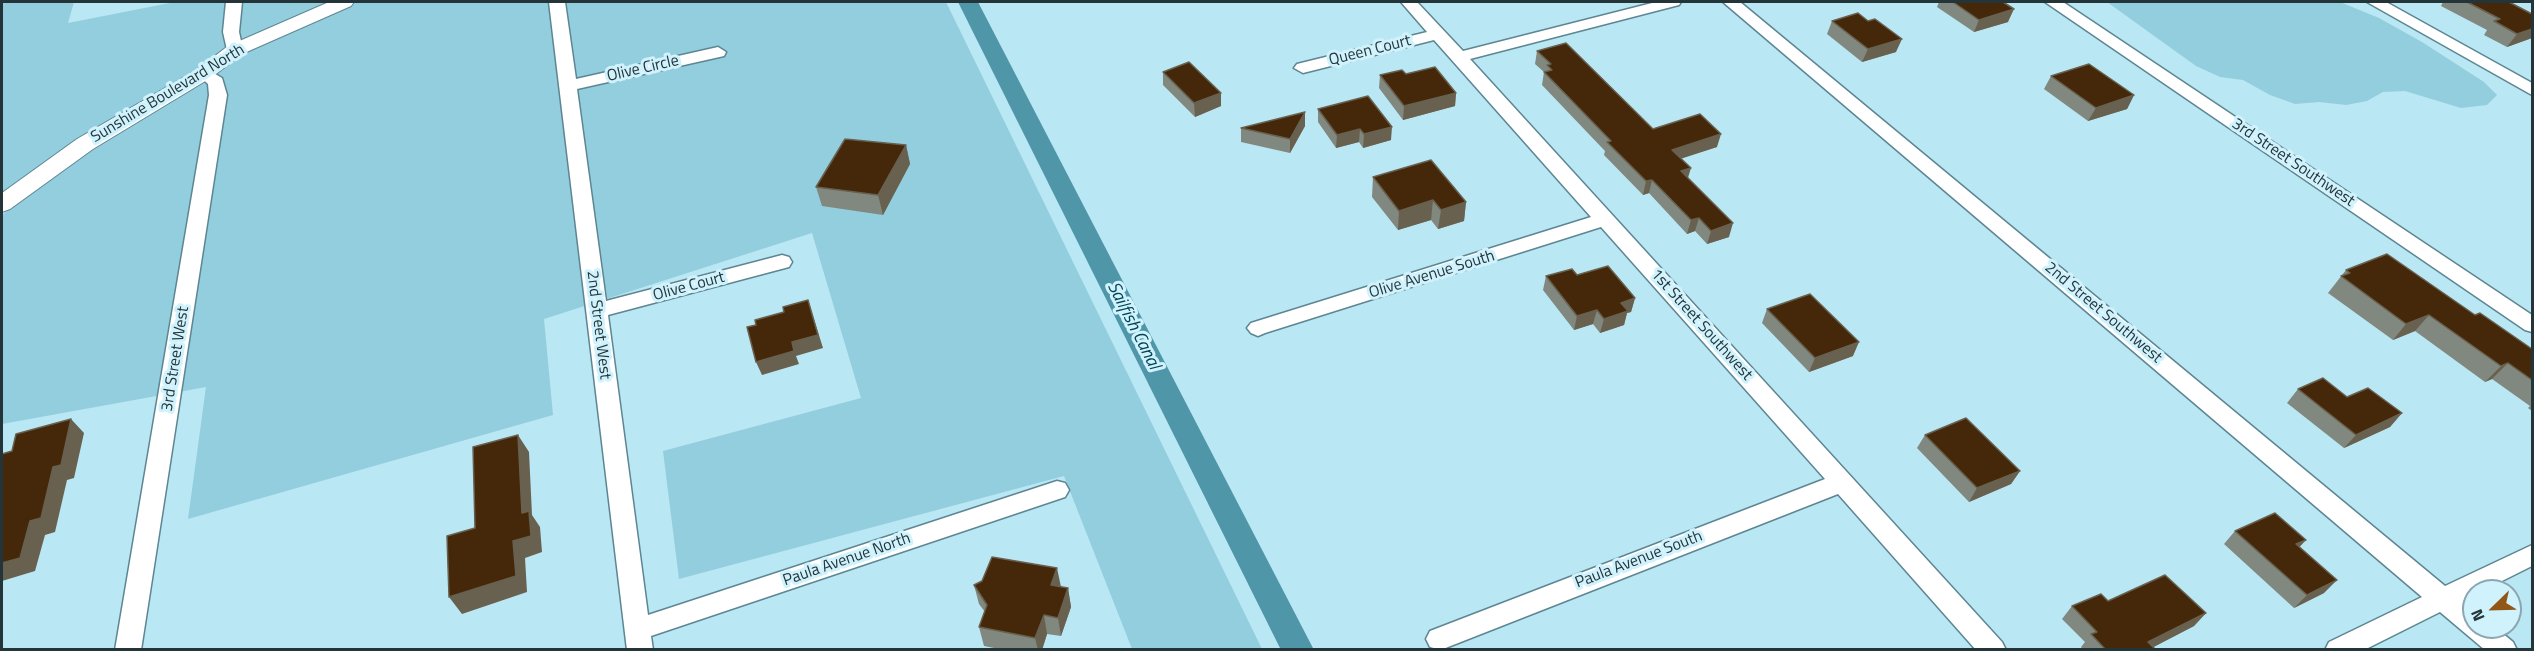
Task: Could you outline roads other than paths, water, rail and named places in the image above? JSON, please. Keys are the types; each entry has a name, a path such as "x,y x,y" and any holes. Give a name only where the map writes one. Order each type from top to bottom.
{"street":[{"path":"234,2 231,26 235,50"},
{"name":"Sunshine Boulevard North","path":"2,204 85,144 205,72 235,50 344,2"},
{"name":"2nd Street West","path":"556,2 638,640"},
{"name":"1st Street Southwest","path":"1409,2 1993,650"},
{"path":"1460,57 1673,2"},
{"name":"2nd Street Southwest","path":"1731,2 2462,615"},
{"name":"3rd Street Southwest","path":"2053,2 2532,325"},
{"path":"2375,2 2532,90"},
{"name":"Queen Court","path":"1303,68 1438,34"},
{"name":"Olive Circle","path":"568,86 718,52"},
{"name":"3rd Street West","path":"128,650 218,95 216,82 205,72"},
{"name":"Olive Avenue South","path":"1258,328 1606,219"},
{"name":"Olive Court","path":"596,311 782,262"},
{"name":"Paula Avenue South","path":"1439,639 1841,483"},
{"name":"Paula Avenue North","path":"638,640 1057,490"},
{"path":"2338,650 2532,555"},
{"name":"2nd Street Southwest","path":"2491,639 2504,650"}],"waterway":[{"name":"Sailfish Canal","path":"968,2 1298,650"}]}
